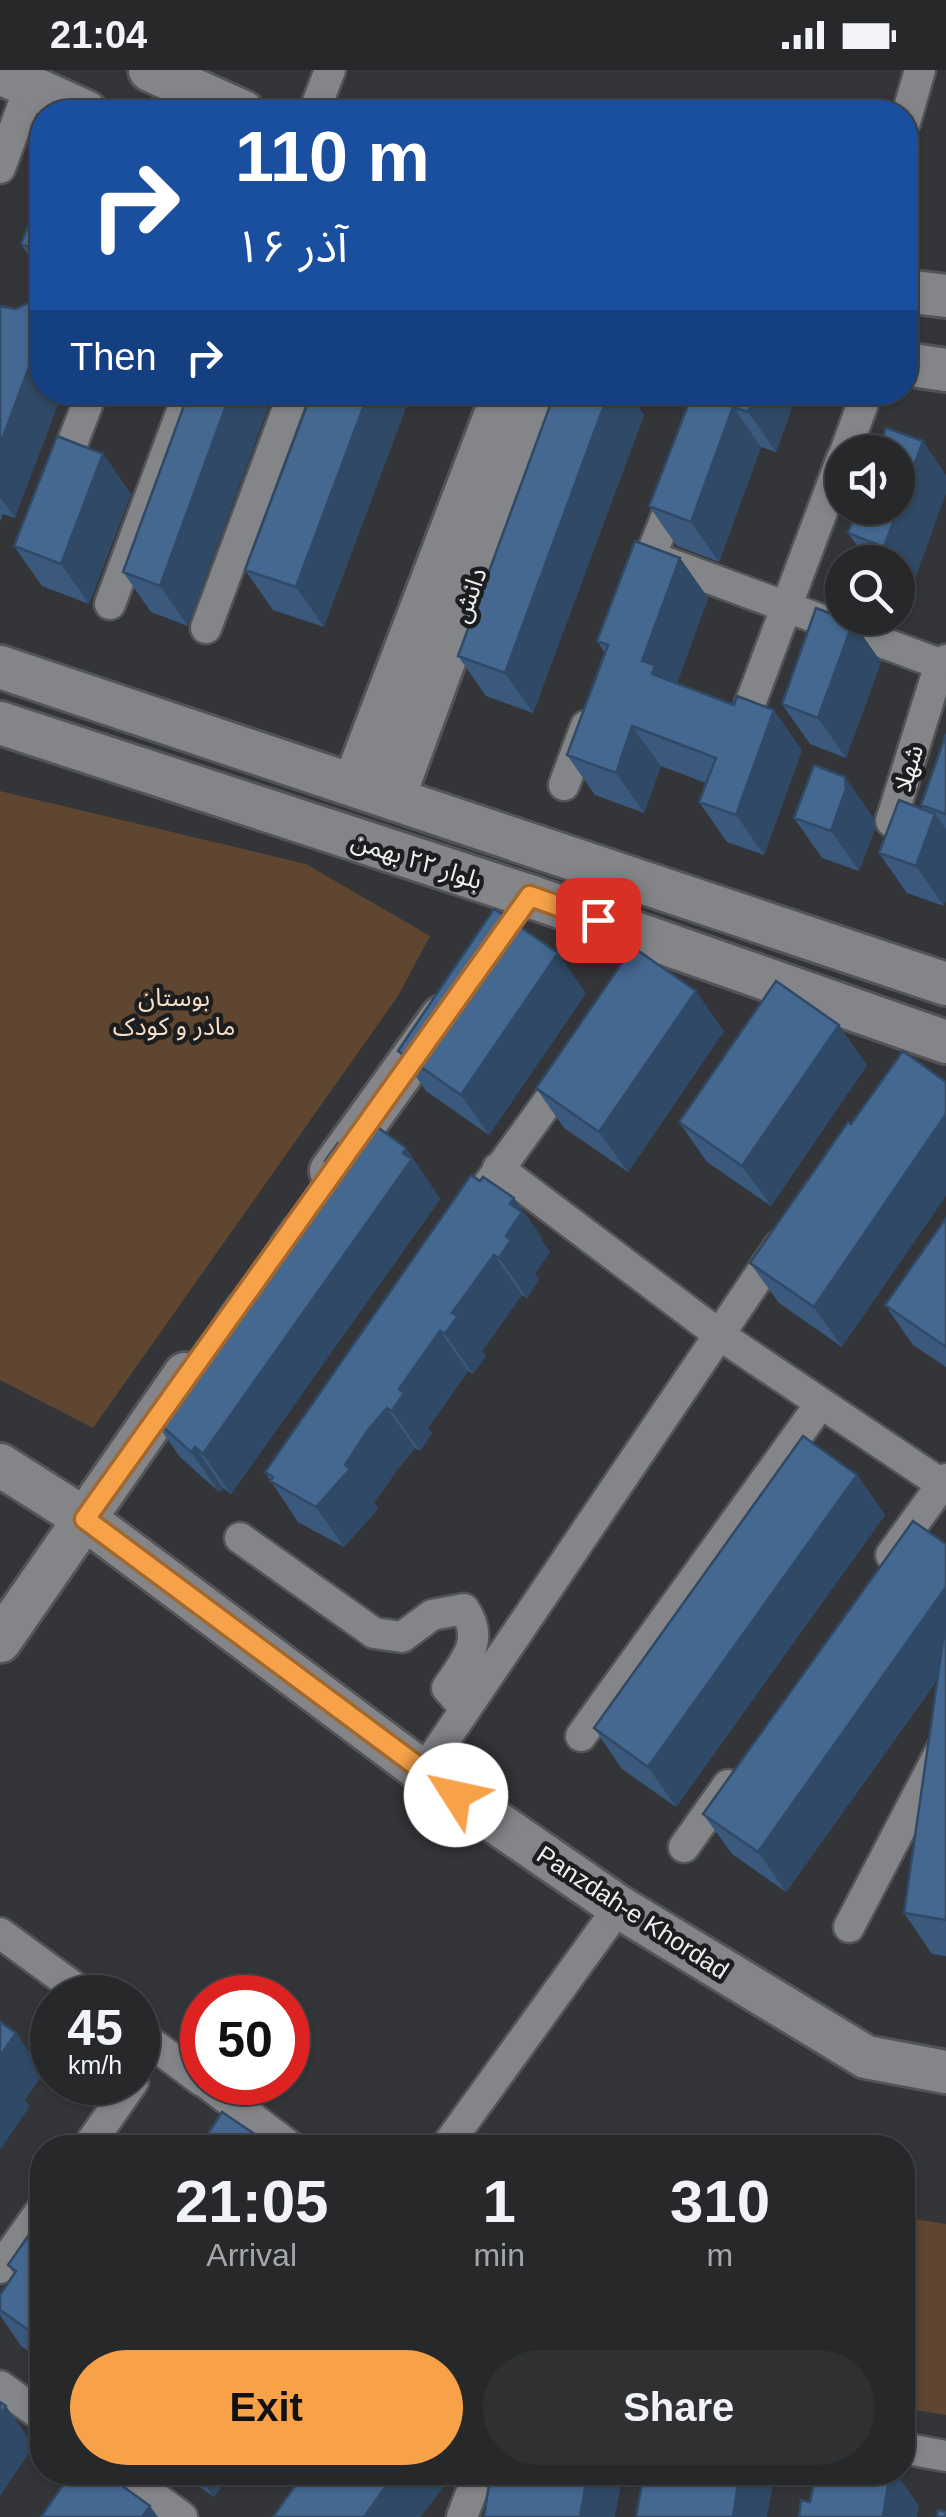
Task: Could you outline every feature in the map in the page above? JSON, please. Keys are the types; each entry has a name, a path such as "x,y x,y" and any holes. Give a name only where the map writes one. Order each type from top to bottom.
{"main road":[{"path":"150,70 216,100"},
{"path":"15,81 59,100"},
{"path":"918,292 946,296"},
{"path":"918,366 946,370"},
{"name":"دانش","path":"354,784 499,405"},
{"name":"دانش","path":"394,797 538,405"},
{"name":"بلوار ۲۲ بهمن","path":"0,666 946,984"},
{"name":"بلوار ۲۲ بهمن","path":"0,723 518,912 771,981 946,1042"},
{"path":"771,981 788,931"},
{"path":"311,1199 460,992"},
{"path":"0,1641 207,1343"},
{"name":"Panzdah-e Khordad","path":"0,1465 85,1519 423,1772 619,1907 866,2057 946,2072"}],"street":[{"path":"319,100 330,70"},
{"path":"911,100 920,70"},
{"path":"0,168 15,81"},
{"path":"50,502 87,405"},
{"path":"110,604 184,405"},
{"path":"206,628 289,405"},
{"path":"851,435 862,406"},
{"path":"630,609 687,465"},
{"path":"750,704 825,505"},
{"path":"650,556 943,662"},
{"name":"شهلا","path":"892,821 943,662"},
{"path":"564,786 597,697"},
{"path":"453,1233 589,1046"},
{"path":"498,1168 721,1336 945,1483 874,1579"},
{"path":"423,1772 794,1225"},
{"path":"581,1736 820,1403"},
{"path":"240,1538 374,1632 402,1636 432,1615 464,1609 475,1625 474,1647 447,1688 464,1707"},
{"path":"849,1927 932,1796 946,1741"},
{"path":"684,1848 740,1768"},
{"path":"454,2135 619,1907"},
{"path":"0,1933 58,1975"},
{"path":"96,2135 118,2105"},
{"path":"235,2105 275,2135"},
{"path":"0,2268 30,2226"},
{"path":"0,2386 30,2407"},
{"path":"915,2450 946,2456"},
{"path":"139,2485 182,2517"},
{"path":"462,2517 475,2485"}],"green space":[{"name":"بوستان مادر و کودک","path":"0,791 306,864 430,936 398,996 93,1428 0,1380"},
{"path":"915,2219 946,2224 946,2415 915,2410"}],"building":[{"path":"30,220 30,247 21,244"},
{"path":"30,304 30,364 0,445 0,306 16,309"},
{"path":"184,405 226,405 160,586 123,572"},
{"path":"307,405 364,405 296,587 245,570"},
{"path":"550,405 604,405 505,673 458,656"},
{"path":"688,405 750,405 748,412 733,407 691,522 649,506"},
{"path":"886,428 906,435 883,435"},
{"path":"57,436 103,454 61,564 14,546"},
{"path":"915,438 923,441 915,463"},
{"path":"851,525 892,525 885,545 848,533"},
{"path":"635,541 680,558 642,661 655,665 652,674 734,705 737,696 774,710 736,815 699,802 716,758 632,726 616,773 567,755 608,645 597,641"},
{"path":"816,608 825,611 825,635 848,635 818,718 782,704"},
{"path":"946,734 946,814 921,805"},
{"path":"814,765 845,777 846,789 831,831 794,818"},
{"path":"899,800 935,814 916,866 879,853"},
{"path":"494,909 558,953 461,1095 398,1051"},
{"path":"633,947 696,991 599,1132 536,1088"},
{"path":"776,981 839,1025 742,1166 679,1122"},
{"path":"903,1051 946,1082 946,1114 814,1307 750,1263 848,1122 851,1124"},
{"path":"360,1123 372,1132 376,1126 406,1148 403,1153 412,1159 203,1454 195,1447 191,1452 152,1417 169,1394 164,1390 221,1317 217,1313 229,1295 235,1299 276,1241 271,1237 284,1219 288,1223 330,1164 325,1161 338,1143 343,1147"},
{"path":"471,1175 480,1181 483,1177 514,1198 510,1204 522,1212 506,1236 511,1240 499,1258 494,1255 452,1313 458,1316 445,1334 440,1331 399,1389 404,1393 392,1411 387,1408 368,1430 345,1465 350,1469 316,1507 270,1481 273,1477 265,1472"},
{"path":"946,1218 946,1347 885,1305"},
{"path":"803,1436 857,1475 648,1767 594,1728"},
{"path":"913,1521 946,1544 946,1587 758,1852 703,1814"},
{"path":"946,1620 946,1920 904,1913"},
{"path":"0,2022 16,2033 0,2056"},
{"path":"222,2112 256,2135 207,2135"},
{"path":"30,2233 30,2331 0,2310 0,2295 16,2271 8,2265"},
{"path":"63,2485 121,2485 150,2506 142,2517 41,2517"},
{"path":"296,2485 387,2485 364,2517 273,2517"},
{"path":"489,2485 586,2485 580,2517 484,2517"},
{"path":"642,2485 738,2485 733,2517 636,2517"},
{"path":"813,2485 888,2485 883,2517 799,2517 801,2500 810,2502"}],"route":[{"path":"456,1795 85,1519 530,896 598,920"}]}
